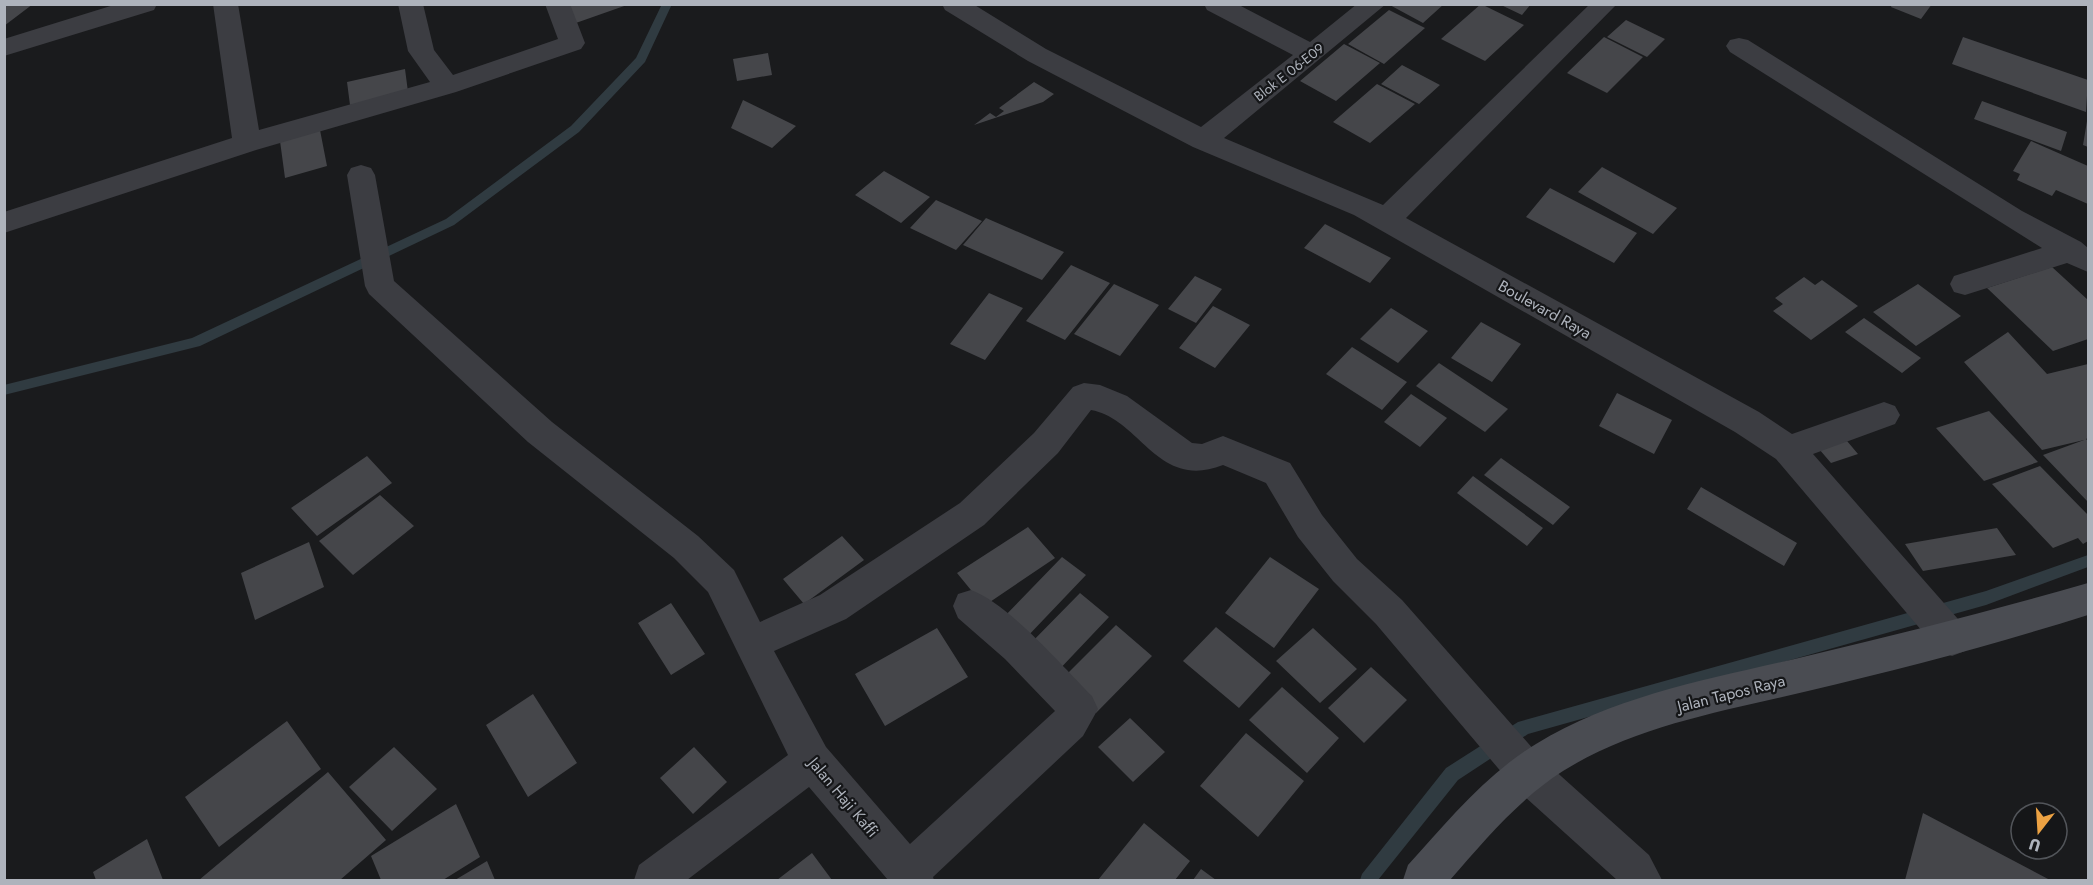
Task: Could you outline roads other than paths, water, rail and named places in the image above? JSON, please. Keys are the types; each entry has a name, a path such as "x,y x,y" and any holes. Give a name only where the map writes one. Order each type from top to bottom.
{"main road":[{"name":"Jalan Tapos Raya","path":"1424,880 1520,763 1568,746 1619,723 1938,621 2088,599"}],"street":[{"path":"225,4 247,142"},
{"path":"410,4 421,51 447,86"},
{"path":"4,223 247,142 447,86 572,43 557,4"},
{"name":"Boulevard Raya","path":"954,4 1037,56 1203,140 1364,208 1716,402 1788,449 1938,621"},
{"path":"1216,4 1312,54"},
{"name":"Blok E 06-E09","path":"1203,140 1374,4"},
{"path":"1385,221 1605,4"},
{"path":"4,48 141,5"},
{"path":"1739,46 2012,218 2080,256"},
{"name":"Jalan Haji Kaffi","path":"361,175 380,286 540,432 686,547 721,581 812,761 911,877"},
{"path":"1965,284 2080,256"},
{"path":"751,644 833,607 972,514 1046,443 1084,396 1096,395 1119,407 1179,452 1199,458 1223,450 1278,473 1310,526 1345,570 1389,612 1480,720 1520,763 1635,869 1642,880"},
{"path":"1788,449 1884,415"},
{"path":"911,877 1070,723 1079,710 1018,647 971,606"},
{"path":"654,880 812,761"}],"waterway":[{"path":"4,390 195,342 450,222 575,129 641,60 667,4"},
{"path":"1368,880 1452,774 1524,727 1986,598 2088,561"}]}
